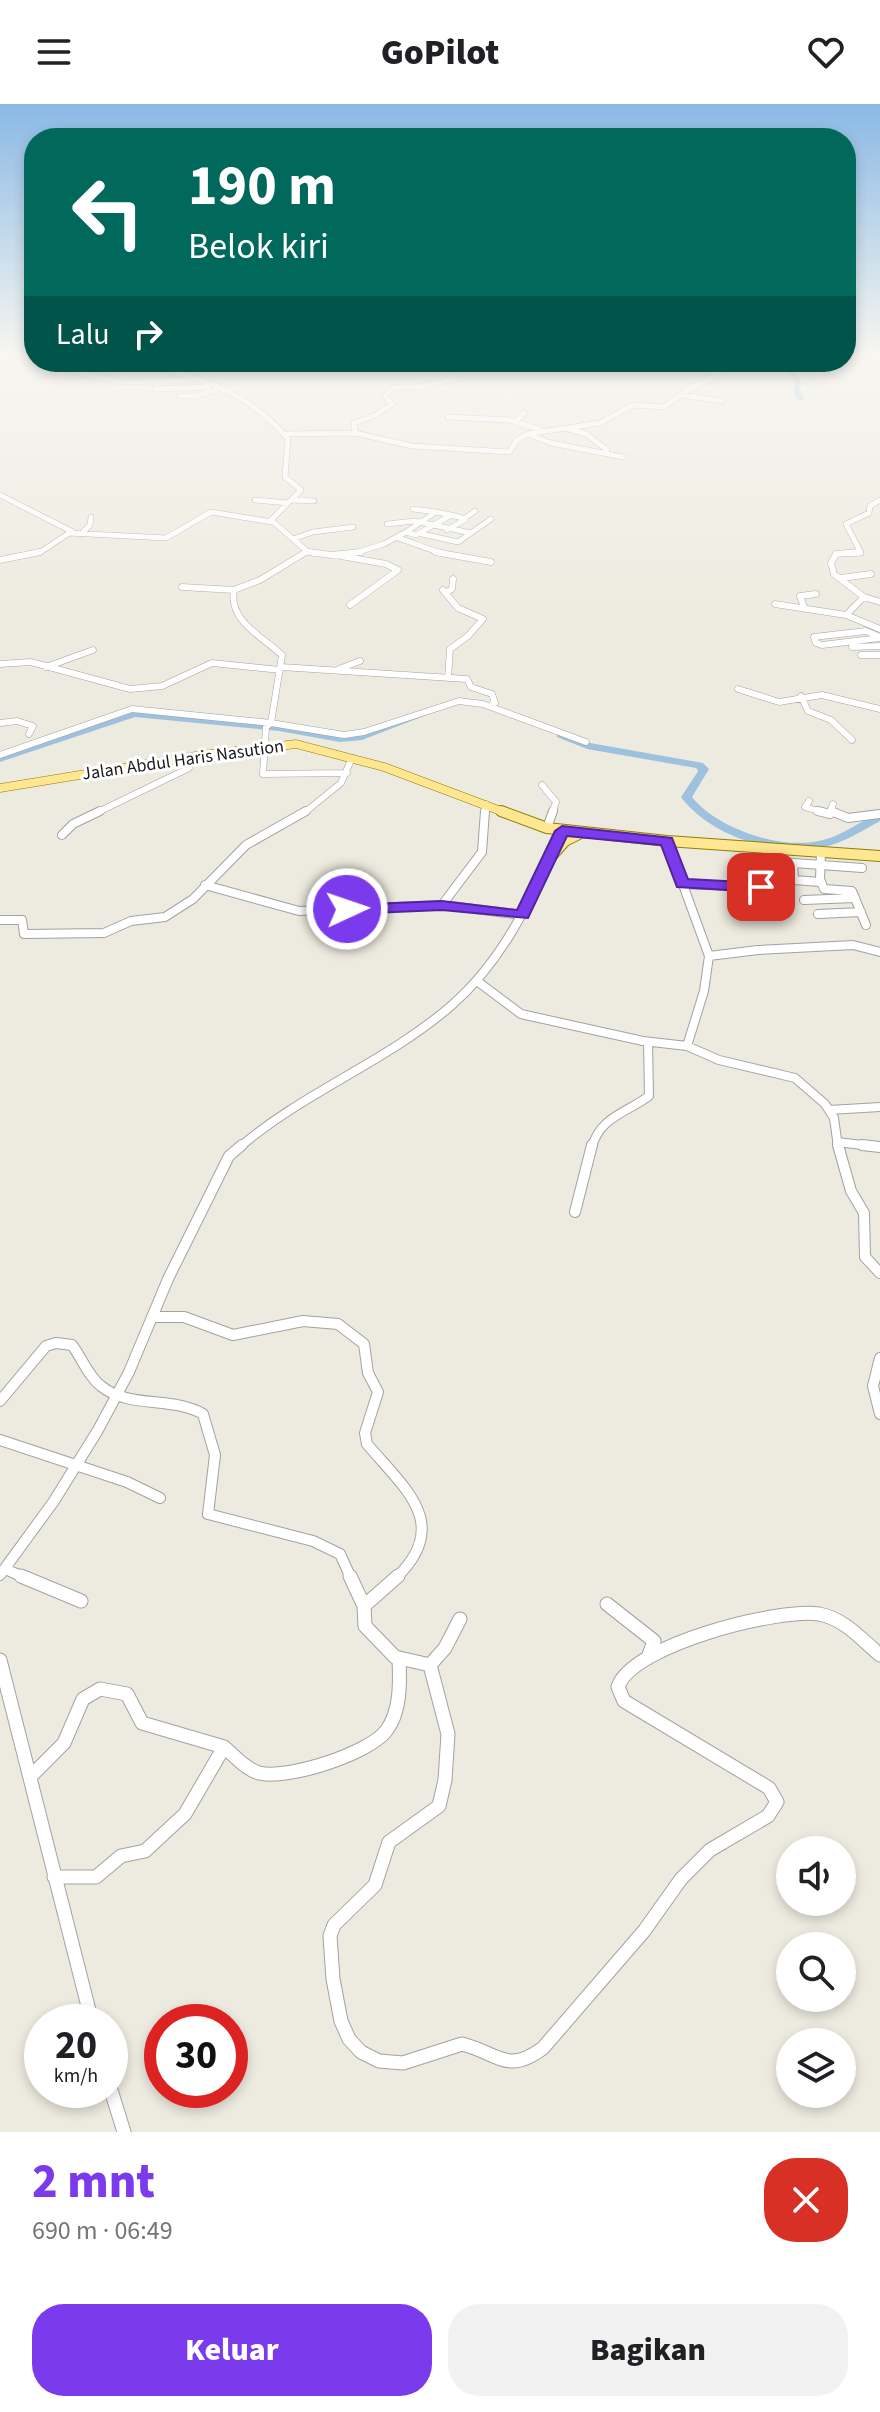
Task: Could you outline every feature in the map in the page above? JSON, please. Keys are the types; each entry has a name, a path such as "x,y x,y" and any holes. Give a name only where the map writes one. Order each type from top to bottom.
{"main road":[{"name":"Jalan Abdul Haris Nasution","path":"0,788 266,746 308,746 352,758 562,831 880,856"},
{"path":"547,828 552,839 549,859"},
{"path":"549,859 568,839 584,833"}],"street":[{"path":"272,522 273,515 294,501 301,490 285,477 289,446"},
{"path":"410,446 507,452 514,446"},
{"path":"566,446 623,457"},
{"path":"603,446 615,454"},
{"path":"0,495 78,534"},
{"path":"255,500 314,501"},
{"path":"880,500 871,505 869,513 846,524 862,552 834,556 832,571 864,597 880,602"},
{"path":"413,509 465,518"},
{"path":"397,529 423,511"},
{"path":"439,537 475,511"},
{"path":"0,560 42,551 65,534 166,538 211,512 272,522 307,551 323,556 386,564 398,570 350,605"},
{"path":"341,556 398,538 437,512"},
{"path":"410,541 451,515"},
{"path":"78,534 90,525 91,517"},
{"path":"387,524 395,518 471,533"},
{"path":"406,532 458,542 491,519"},
{"path":"293,539 317,531 353,527"},
{"path":"398,538 422,549 491,562"},
{"path":"182,587 234,590 258,582 307,551"},
{"path":"841,578 871,574"},
{"path":"448,678 450,649 467,638 483,619 458,608 448,598 445,591 452,589 453,579"},
{"path":"234,590 231,595 234,611 281,653 263,775 347,773"},
{"path":"804,607 800,596 816,594"},
{"path":"846,615 864,597"},
{"path":"775,604 846,615 880,629"},
{"path":"866,631 880,638 822,645 816,643 814,637 866,631"},
{"path":"852,647 880,646"},
{"path":"46,667 93,650"},
{"path":"861,655 880,655"},
{"path":"336,670 360,661"},
{"path":"0,664 29,662 130,689 162,686 212,663 469,679 471,687 490,692 495,702 489,706"},
{"path":"738,689 782,702 800,692 880,709"},
{"path":"800,692 808,711 831,720 852,740"},
{"path":"79,733 132,709 347,735 456,701 489,706 586,742"},
{"path":"0,755 126,714"},
{"path":"0,723 17,721 33,726 29,734"},
{"path":"199,721 268,725"},
{"path":"62,835 73,824 189,768 190,757"},
{"path":"0,920 22,920 24,934 31,935 112,931 131,921 165,917 193,899 246,845 302,814 341,783 352,758"},
{"path":"40,771 40,782"},
{"path":"542,785 556,802 547,828"},
{"path":"809,801 805,807 855,820 880,814"},
{"path":"442,905 482,852 486,804"},
{"path":"830,814 833,804"},
{"path":"81,1601 3,1572 76,1466 117,1394 221,1168 238,1146 438,1018 477,981 523,915 562,831"},
{"path":"667,841 709,956 704,991 687,1046"},
{"path":"821,852 822,885 829,899"},
{"path":"767,861 862,868"},
{"path":"793,863 794,880 850,889 866,925"},
{"path":"682,884 761,887"},
{"path":"205,885 299,911 442,905 523,915"},
{"path":"804,900 855,898"},
{"path":"818,914 861,912"},
{"path":"709,956 775,946 807,949 834,945 866,947 880,952"},
{"path":"477,981 491,986 509,1009 516,1013 648,1042 687,1046 728,1063 795,1078 834,1118 837,1142 851,1191 864,1213 865,1257 880,1273"},
{"path":"575,1212 581,1200 592,1143 598,1130 649,1096 648,1042"},
{"path":"829,1110 880,1107"},
{"path":"837,1142 880,1147"},
{"path":"153,1317 189,1318 233,1335 296,1322 326,1321 351,1331 364,1344 368,1373 378,1392 365,1433 367,1444 410,1497 423,1525 415,1558 364,1606"},
{"path":"0,1401 46,1346 56,1343 72,1345 100,1385 117,1394 188,1406 203,1414 215,1455 208,1514 313,1541 332,1549 344,1559 364,1606 365,1626 399,1659 430,1665"},
{"path":"880,1358 872,1375 871,1387 880,1414"},
{"path":"0,1440 127,1482 160,1498"},
{"path":"607,1604 654,1641 648,1658"},
{"path":"430,1665 448,1734 445,1780 439,1806 389,1842 375,1885 334,1925 330,1936 339,2012 346,2036 354,2049 365,2057 404,2063 429,2058 462,2044 513,2065 528,2061 543,2048 644,1931 681,1879 710,1850 768,1816 777,1802 769,1788 667,1725 625,1703 618,1694 618,1684 638,1662 760,1615 806,1610 842,1622 880,1655"},
{"path":"430,1665 448,1643 460,1619"},
{"path":"30,1777 64,1743 83,1699 100,1689 125,1693 133,1701 142,1723 221,1744 252,1770 270,1774 307,1768 376,1741 386,1731 394,1716 399,1694 399,1659"},
{"path":"0,1660 87,2004"},
{"path":"54,1877 96,1877 121,1856 145,1851 185,1814 224,1747"},
{"path":"117,2108 124,2132"}],"waterway":[{"path":"0,759 134,714 279,728 340,739 358,738 424,714"},
{"path":"561,735 587,746 699,765 704,769 686,797 695,809 710,820 748,837 789,846 823,844 880,817"}],"route":[{"path":"347,909 442,905 523,915 562,831 667,841 682,884 761,887"}]}
